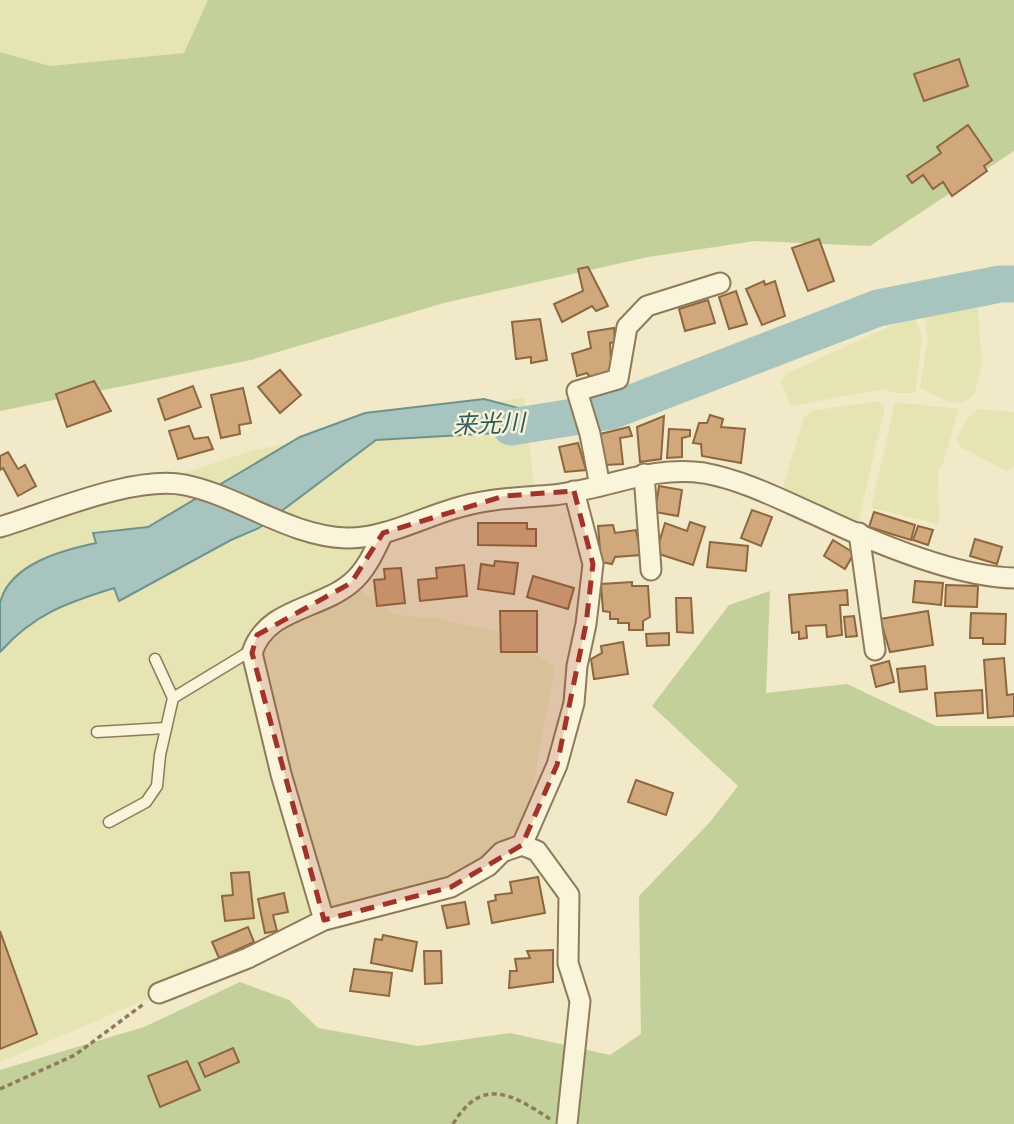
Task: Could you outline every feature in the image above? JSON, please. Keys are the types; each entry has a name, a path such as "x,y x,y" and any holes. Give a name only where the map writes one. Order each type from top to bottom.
{"street":[{"path":"600,486 590,433 578,391 618,379 627,327 647,306 720,284"},
{"path":"0,527 122,489 148,484 185,485 298,527 346,538 383,533 454,508 504,496 574,491 644,474 678,470 707,474 771,495 859,533 955,568 993,578 1014,578"},
{"path":"644,474 651,570"},
{"path":"522,845 557,765 574,703 577,666 586,624 593,564 574,491"},
{"path":"324,920 281,774 253,650 257,635 287,615 351,583 373,556 383,533"},
{"path":"859,533 875,650"},
{"path":"159,993 248,958 324,920 451,887 488,866 502,852 522,845 537,851 569,895 568,964 580,1001 567,1124"}],"lane":[{"path":"173,698 253,650"},
{"path":"109,822 146,802 157,786 173,698 155,659"},
{"path":"97,732 166,728"}],"path":[{"path":"0,1089 75,1055 159,993"},
{"path":"453,1124 475,1098 488,1092 519,1098 557,1124"}],"highlighted area":[{"path":"574,491 593,564 586,624 557,765 522,845 451,887 324,920 252,653 257,635 351,583 383,533 504,496"}],"shaded area":[{"path":"0,0 208,0 184,53 49,66 0,52"},
{"path":"977,302 982,364 974,395 960,403 946,401 920,388 928,339 924,314 929,306"},
{"path":"914,315 922,337 915,393 895,393 884,389 791,406 781,381 786,374"},
{"path":"524,397 535,495 383,533 351,583 395,615 434,618 492,630 555,667 522,845 418,896 288,926 180,985 0,1062 0,533 254,450"},
{"path":"877,401 885,407 858,523 783,487 804,417 812,411"},
{"path":"895,402 958,409 943,464 938,471 939,524 871,508"},
{"path":"978,409 1014,412 1014,466 1007,471 961,447 957,439 967,419"}],"green space":[{"path":"208,0 1014,0 1014,151 870,246 755,241 648,257 444,303 251,360 0,411 0,52 50,66 184,53"},
{"path":"770,591 766,693 847,684 936,726 1014,726 1014,1124 0,1124 0,1070 144,1027 240,982 289,1000 318,1028 418,1046 510,1033 610,1055 641,1034 639,896 710,822 738,786 652,706 729,605"}],"water":[{"path":"484,399 561,419 550,430 376,440 259,528 231,540 119,601 114,588 52,611 25,628 0,652 0,603 5,590 14,578 39,561 96,543 93,533 148,527 300,437 365,413"}],"building":[{"path":"959,59 968,86 924,101 914,74"},
{"path":"968,125 992,160 984,166 987,171 952,196 943,182 933,189 923,175 912,183 907,176 941,153 937,147"},
{"path":"819,239 834,281 808,291 792,248"},
{"path":"588,267 608,306 596,311 592,306 562,322 554,304 583,291 578,269"},
{"path":"764,281 765,285 775,281 785,316 762,325 746,289"},
{"path":"736,291 747,324 729,329 719,297"},
{"path":"708,300 715,323 685,331 679,309"},
{"path":"540,319 547,360 531,363 531,357 516,359 512,322"},
{"path":"614,328 615,342 610,343 612,373 591,379 587,373 577,376 572,354 591,348 588,332"},
{"path":"280,370 301,395 280,413 258,387"},
{"path":"94,381 111,411 67,427 56,394"},
{"path":"193,386 201,407 165,420 158,399"},
{"path":"243,388 251,423 239,425 240,434 221,438 211,395"},
{"path":"710,415 723,419 721,427 745,429 741,463 702,456 701,444 693,443 699,423 707,423"},
{"path":"664,416 661,459 640,462 637,427"},
{"path":"189,426 194,439 208,437 213,449 178,459 169,431"},
{"path":"629,427 632,436 620,438 623,464 605,465 600,434"},
{"path":"669,429 690,430 690,436 682,438 682,457 667,458"},
{"path":"578,443 586,470 565,472 559,447"},
{"path":"8,452 18,469 25,465 36,486 18,496 3,468 0,470 0,456"},
{"path":"659,486 682,490 678,516 655,512"},
{"path":"752,510 772,517 761,546 741,538"},
{"path":"874,512 915,525 911,540 869,527"},
{"path":"690,522 705,527 693,565 656,553 665,523 687,531"},
{"path":"478,523 527,523 527,529 536,529 536,546 478,545"},
{"path":"613,525 615,533 636,530 641,555 615,557 612,564 601,562 598,526"},
{"path":"918,526 933,530 928,545 913,540"},
{"path":"975,539 1002,547 997,564 970,556"},
{"path":"833,540 854,553 845,569 824,556"},
{"path":"710,542 748,546 746,571 707,567"},
{"path":"495,561 518,563 514,594 478,589 481,564 494,566"},
{"path":"464,565 467,596 420,601 418,580 437,578 436,568"},
{"path":"401,568 405,603 377,606 374,580 385,579 384,569"},
{"path":"533,576 574,588 568,609 527,597"},
{"path":"915,581 943,583 941,605 913,602"},
{"path":"632,582 632,586 648,586 650,617 643,621 643,630 629,630 629,623 618,623 618,619 610,619 610,612 603,611 601,584"},
{"path":"946,585 978,586 977,607 945,606"},
{"path":"847,590 848,605 840,605 842,635 827,637 826,625 806,626 807,638 799,639 799,632 792,633 789,595"},
{"path":"676,598 691,598 693,633 677,632"},
{"path":"500,611 537,611 537,652 501,652"},
{"path":"928,611 933,645 890,652 880,619"},
{"path":"971,613 1006,614 1005,644 983,644 983,638 970,638"},
{"path":"854,616 857,636 846,637 844,617"},
{"path":"669,633 669,645 647,646 646,634"},
{"path":"623,642 628,674 594,679 591,659 602,653 601,646"},
{"path":"1004,658 1007,695 1014,694 1014,716 988,718 984,660"},
{"path":"889,661 894,682 876,687 871,666"},
{"path":"925,666 927,689 900,692 897,669"},
{"path":"982,690 983,713 937,716 935,693"},
{"path":"636,780 673,793 666,815 628,802"},
{"path":"249,872 254,918 225,921 222,896 233,895 231,873"},
{"path":"538,877 545,913 492,923 488,902 496,900 495,895 512,893 510,882"},
{"path":"284,893 288,912 273,915 277,931 265,933 258,899"},
{"path":"465,902 469,924 447,928 442,906"},
{"path":"248,927 254,942 219,958 212,942"},
{"path":"0,931 37,1034 0,1049"},
{"path":"383,935 417,942 412,971 371,963 375,939 382,940"},
{"path":"553,950 553,982 509,988 510,971 517,971 515,959 530,958 527,951"},
{"path":"424,951 441,951 442,983 425,984"},
{"path":"354,969 392,973 389,996 350,991"},
{"path":"233,1048 239,1062 205,1077 199,1063"},
{"path":"187,1061 200,1090 160,1107 148,1076"}],"waterway":[{"name":"来光川","path":"511,427 611,411 878,308 1000,284 1014,284"}]}
